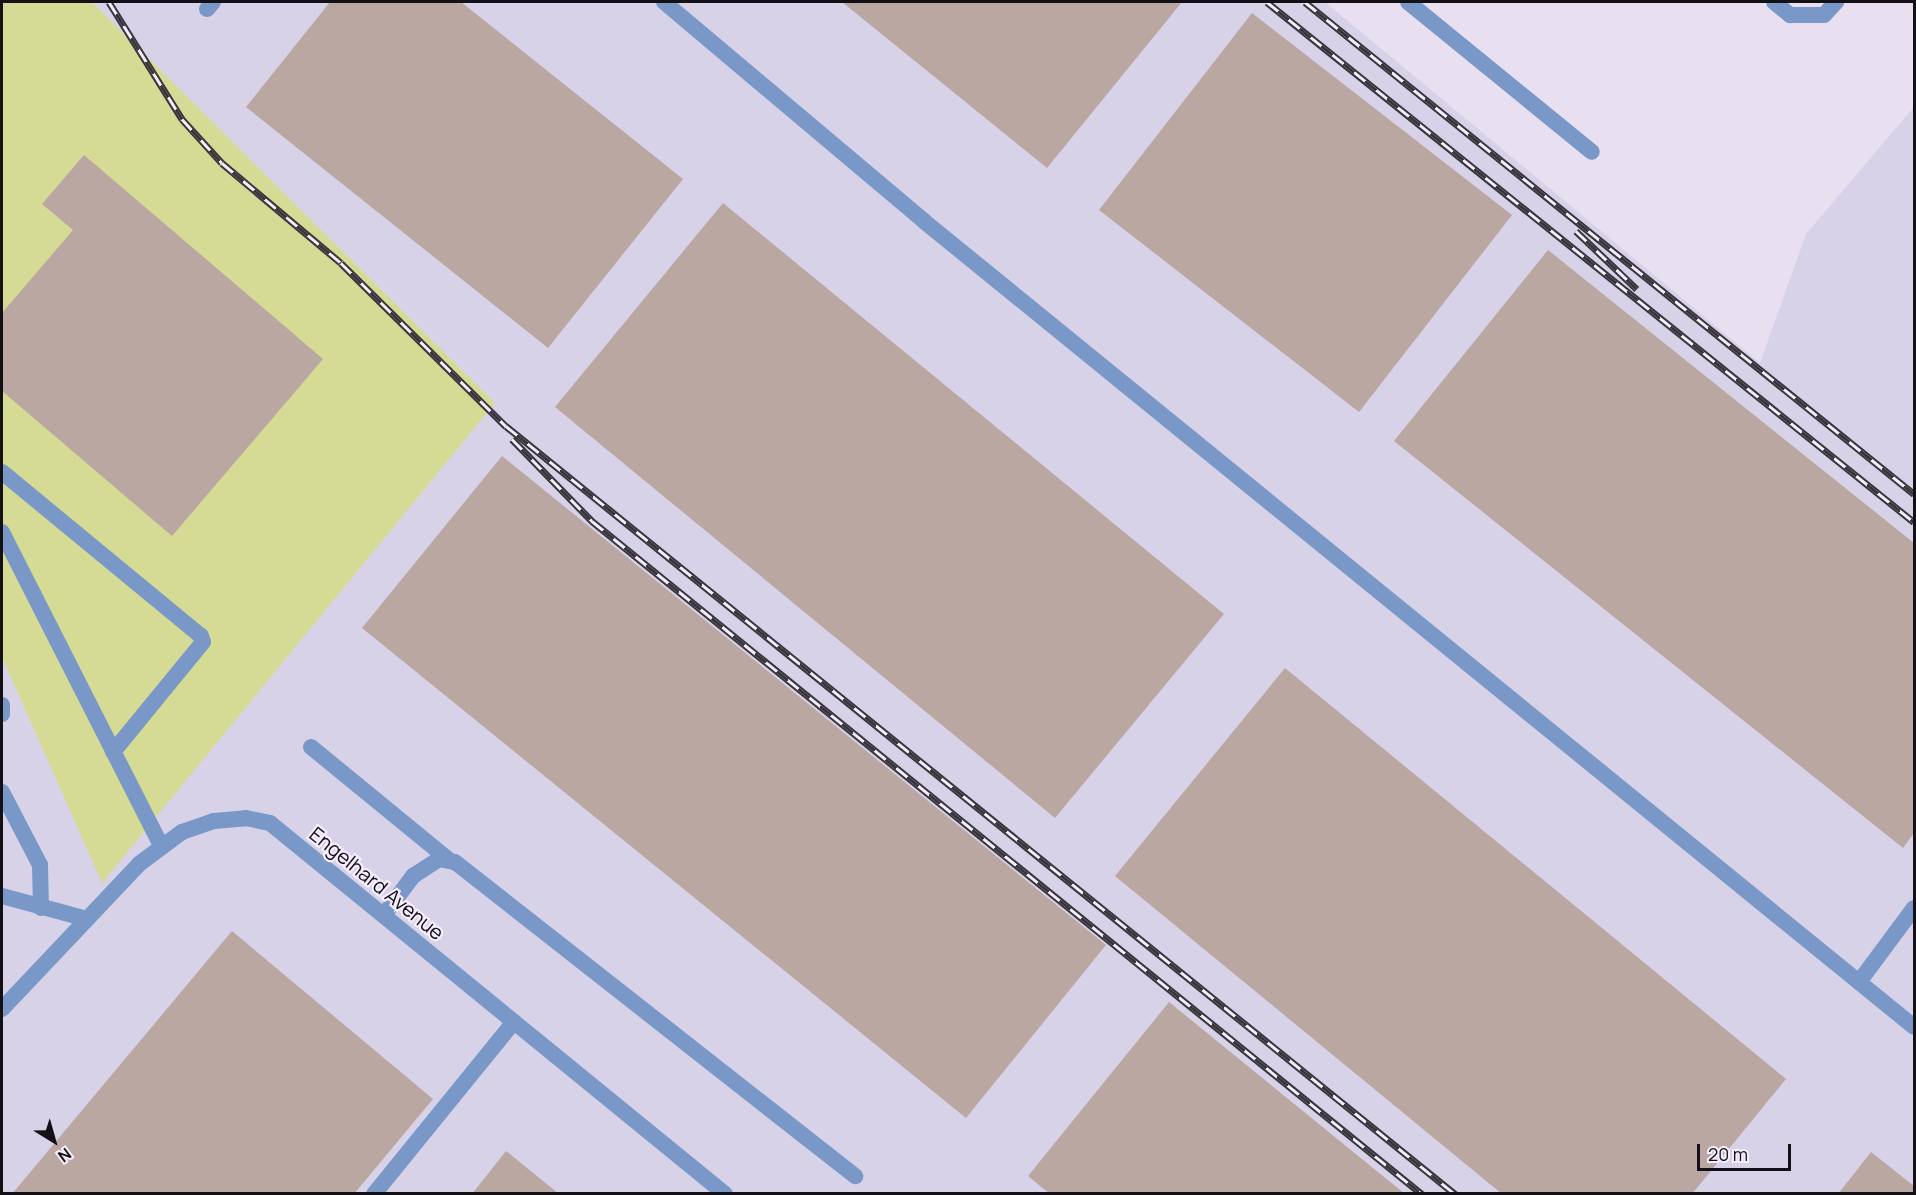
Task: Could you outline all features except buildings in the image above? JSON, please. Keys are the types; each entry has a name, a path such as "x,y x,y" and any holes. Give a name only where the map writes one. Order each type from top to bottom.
{"street":[{"path":"664,2 925,222 1914,1027"},
{"path":"1408,2 1592,152"},
{"path":"1774,2 1790,15 1824,15 1836,2"},
{"path":"2,472 201,636 203,642 112,752"},
{"path":"2,532 162,847"},
{"path":"2,705 2,714"},
{"path":"311,747 448,859 855,1176"},
{"path":"2,792 40,865 41,908"},
{"name":"Engelhard Avenue","path":"2,1009 139,864 182,832 214,821 246,818 270,823 725,1194"},
{"path":"384,915 413,876 439,860 448,859"},
{"path":"2,896 87,919"},
{"path":"1859,982 1914,908"},
{"path":"374,1194 514,1022"}],"shaded area":[{"path":"92,2 1325,2 1760,363 1806,234 1914,107 1914,1193 2,1193 2,657 102,882 495,403"}],"green space":[{"path":"2,2 92,2 495,403 102,883 2,657"}],"railway":[{"path":"109,2 182,119 222,163 341,263 506,426 1455,1194"},
{"path":"1267,2 1914,522"},
{"path":"1305,2 1914,494"},
{"path":"1576,231 1637,289"},
{"path":"512,439 592,521 1422,1194"}]}
